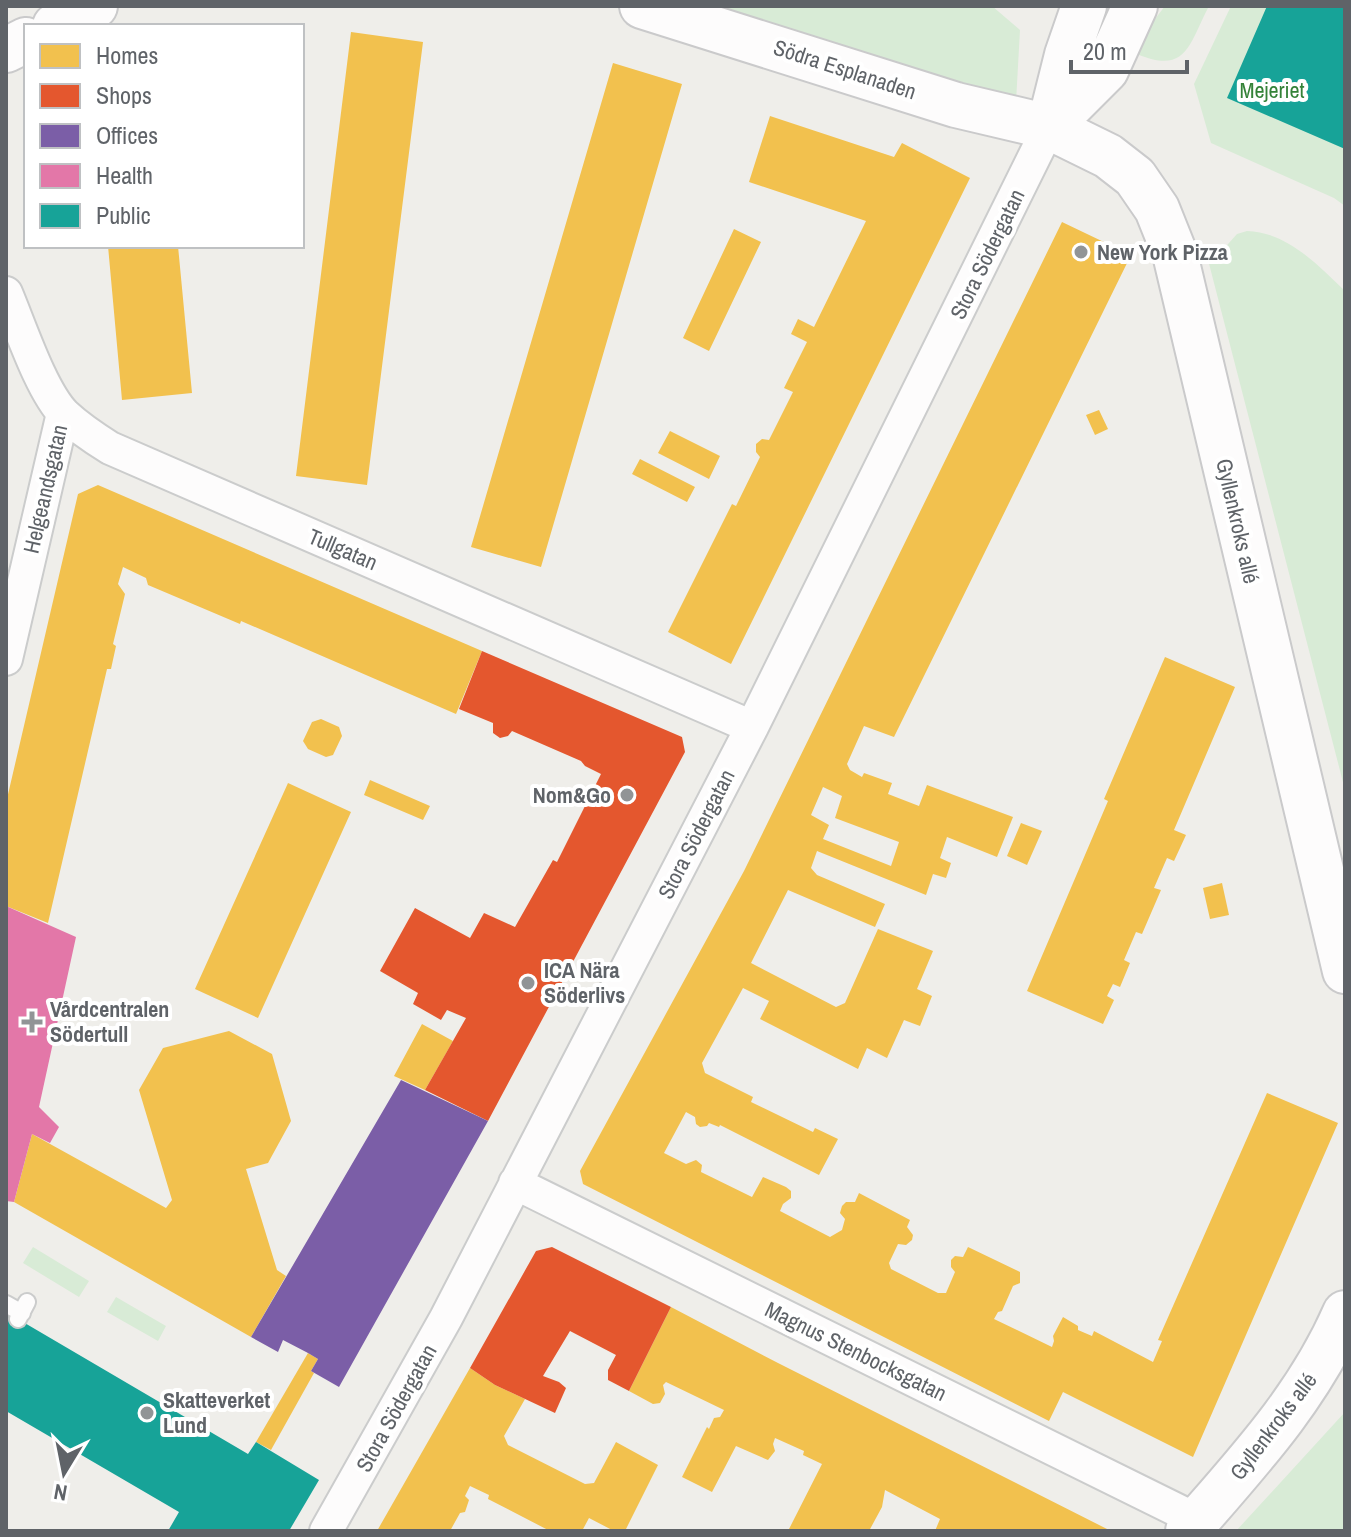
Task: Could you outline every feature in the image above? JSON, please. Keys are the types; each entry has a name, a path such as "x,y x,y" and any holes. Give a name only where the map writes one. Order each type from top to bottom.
{"street":[{"path":"59,24 95,6"},
{"name":"Södra Esplanaden","path":"642,6 956,105 1049,127"},
{"path":"1049,127 1067,55 1084,6"},
{"path":"1049,127 1106,70 1135,6"},
{"path":"6,50 24,41"},
{"name":"Stora Södergatan","path":"326,1531 446,1318 752,727 1049,127"},
{"name":"Gyllenkroks allé","path":"1049,127 1108,156 1135,177 1157,209 1175,254 1345,971"},
{"name":"Tullgatan","path":"6,293 45,385 63,413 110,448 752,727"},
{"name":"Helgeandsgatan","path":"6,659 63,413"},
{"name":"Magnus Stenbocksgatan","path":"515,1183 1192,1525"},
{"name":"Gyllenkroks allé","path":"1192,1525 1283,1421 1328,1352 1345,1313"}],"lane":[{"path":"6,1304 22,1311"}],"green space":[{"path":"642,6 992,6 1020,30 1015,120"},
{"path":"1165,6 1209,6 1191,43 1176,58 1154,60 1137,54 1145,32"},
{"name":"Mejeriet","path":"1231,6 1345,6 1345,206 1334,198 1211,143 1194,84"},
{"path":"1247,231 1275,237 1288,244 1313,261 1345,291 1345,790 1206,252 1220,253 1237,234"},
{"path":"33,1247 89,1281 79,1297 23,1263"},
{"path":"116,1297 166,1326 158,1341 107,1312"},
{"path":"1345,1412 1345,1531 1236,1531"}],"building: Homes":[{"path":"351,32 423,42 367,485 296,476"},
{"path":"613,63 682,84 541,567 471,547"},
{"path":"770,116 894,157 902,143 970,178 731,664 668,632 732,504 736,506 760,457 756,444 762,439 769,440 793,392 784,388 807,342 791,334 798,319 814,327 866,221 749,182"},
{"path":"1062,222 1131,255 894,737 864,726 847,764 850,770 862,777 864,773 892,783 888,794 919,806 927,785 1013,817 997,857 947,837 940,858 951,863 946,878 933,874 926,895 817,851 811,868 817,875 885,904 875,927 788,890 751,963 836,1007 845,1003 878,929 933,951 917,989 932,996 920,1026 904,1020 887,1058 867,1048 858,1069 760,1019 769,1001 743,988 702,1063 705,1073 753,1097 751,1102 813,1132 815,1128 838,1139 819,1175 720,1125 709,1123 700,1127 695,1117 686,1112 664,1153 686,1164 696,1160 702,1165 701,1172 752,1197 763,1177 786,1187 791,1191 791,1198 780,1211 830,1237 842,1230 845,1219 840,1213 842,1206 846,1202 855,1202 859,1193 910,1220 907,1227 913,1235 912,1240 906,1245 898,1244 889,1263 891,1269 938,1293 946,1293 955,1272 951,1260 955,1256 963,1257 968,1247 1020,1272 1020,1283 1013,1286 1002,1311 994,1319 1052,1347 1053,1336 1063,1317 1078,1326 1078,1330 1092,1336 1094,1331 1153,1362 1162,1341 1158,1340 1267,1093 1338,1123 1193,1457 1063,1392 1049,1421 583,1184 580,1171 744,871","holes":["823,787 842,796 835,818 899,842 891,866 823,839 829,825 811,815"]},
{"path":"734,229 761,242 709,351 683,338"},
{"path":"108,248 178,248 192,393 122,400"},
{"path":"1099,410 1108,429 1095,435 1086,415"},
{"path":"670,431 720,456 709,479 658,453"},
{"path":"640,459 695,487 687,502 632,474"},
{"path":"98,485 482,651 456,714 241,621 240,624 148,585 146,578 123,567 118,584 125,594 113,644 116,646 111,669 107,669 48,923 6,906 6,803 78,494"},
{"path":"1165,657 1235,687 1174,830 1186,835 1174,861 1167,858 1154,888 1161,890 1142,934 1136,932 1124,960 1130,963 1120,987 1113,984 1107,996 1114,1000 1103,1024 1027,991"},
{"path":"321,719 339,727 342,736 333,755 326,757 308,749 303,741 312,722"},
{"path":"370,780 430,806 423,820 364,795"},
{"path":"288,783 351,812 258,1018 195,989"},
{"path":"1021,823 1042,831 1027,865 1007,856"},
{"path":"1222,883 1229,915 1210,919 1203,888"},
{"path":"422,1024 453,1041 425,1090 394,1076"},
{"path":"229,1031 272,1054 291,1121 268,1163 246,1169 277,1270 286,1276 251,1337 14,1202 32,1134 166,1208 172,1200 139,1090 163,1048"},
{"path":"671,1307 1111,1531 935,1531 940,1519 885,1490 882,1507 869,1531 788,1531 822,1464 803,1455 804,1451 775,1438 775,1451 768,1460 736,1446 712,1492 682,1477 707,1427 709,1429 714,1418 720,1417 724,1410 666,1382 660,1403 653,1404 629,1391"},
{"path":"308,1353 318,1359 311,1371 314,1373 271,1450 256,1442"},
{"path":"470,1368 495,1385 525,1399 504,1436 508,1445 585,1484 594,1483 616,1442 658,1465 625,1531 614,1531 589,1518 582,1531 550,1531 488,1499 489,1495 470,1486 465,1496 469,1500 465,1512 460,1513 450,1531 377,1531"}],"building: Shops":[{"path":"482,651 682,737 685,752 488,1121 425,1090 466,1018 447,1010 441,1020 413,1004 418,993 380,971 415,908 470,938 484,913 515,927 553,860 557,862 601,774 581,761 512,731 500,738 493,733 493,723 459,709"},
{"path":"552,1247 671,1307 629,1391 608,1380 608,1370 616,1355 570,1331 543,1376 566,1388 555,1413 495,1385 470,1368 536,1251"}],"building: Offices":[{"path":"401,1080 488,1121 339,1387 311,1371 318,1359 308,1353 283,1340 278,1352 251,1337"}],"building: Health":[{"name":"Vårdcentralen Södertull","path":"6,906 76,937 39,1107 59,1127 50,1143 32,1134 14,1202 6,1201"}],"building: Public":[{"name":"Mejeriet","path":"1267,6 1345,8 1345,149 1227,98"},
{"path":"6,1312 248,1454 256,1442 319,1480 289,1531 168,1531 179,1512 6,1411"}],"place":[{"name":"New York Pizza","path":"1081,252"},
{"name":"Nom&Go","path":"627,795"},
{"name":"ICA Nära Söderlivs","path":"528,983"},
{"name":"Vårdcentralen Södertull","path":"32,1022"},
{"name":"Skatteverket Lund","path":"147,1413"}]}
